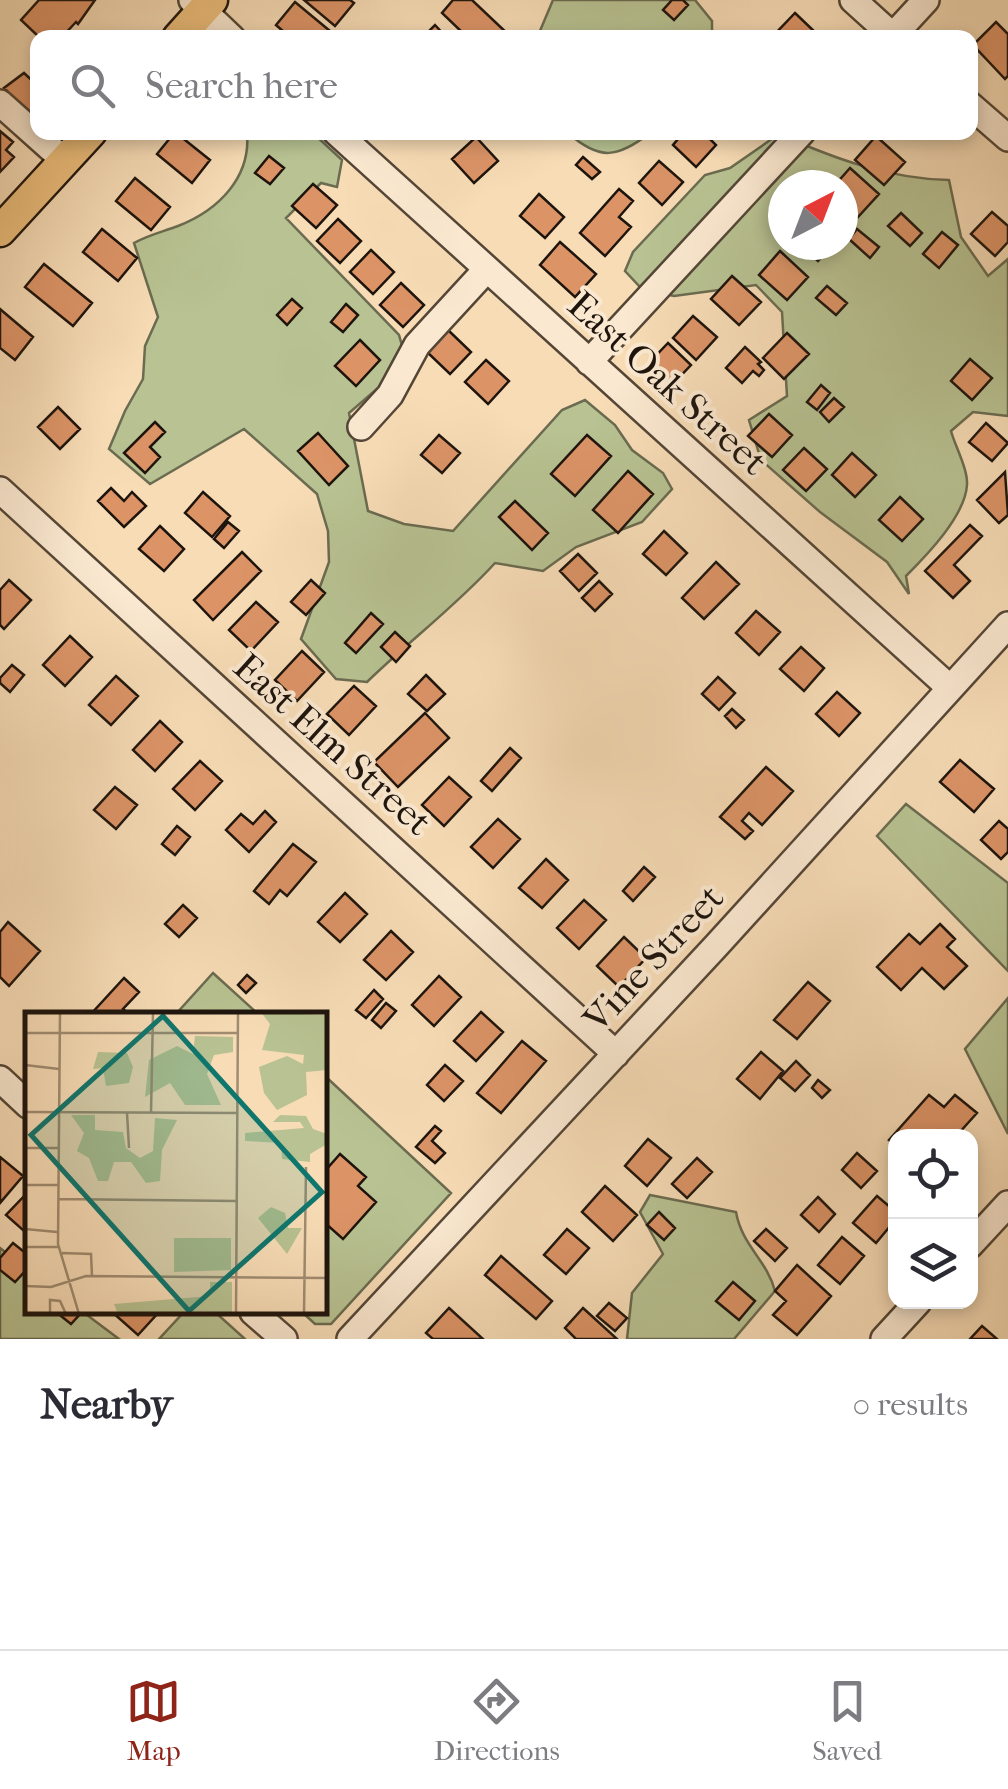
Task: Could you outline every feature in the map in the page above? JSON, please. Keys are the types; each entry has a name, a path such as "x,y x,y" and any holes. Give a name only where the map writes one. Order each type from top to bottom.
{"main road":[{"path":"183,30 202,3"},
{"path":"0,231 84,140"}],"street":[{"path":"853,0 885,30"},
{"path":"899,30 926,0"},
{"path":"202,3 225,30"},
{"path":"0,103 30,130"},
{"path":"978,112 1008,138"},
{"path":"41,140 64,161"},
{"name":"East Oak Street","path":"345,140 950,688"},
{"path":"590,362 795,140"},
{"path":"361,427 390,395 417,345 486,270"},
{"name":"East Elm Street","path":"0,490 616,1054"},
{"name":"Vine Street","path":"350,1339 1008,624"},
{"path":"0,1079 25,1102"},
{"path":"978,1236 1008,1204"},
{"path":"884,1339 912,1309"},
{"path":"255,1314 284,1339"}],"green space":[{"path":"553,0 695,0 712,21 712,30 540,30"},
{"path":"247,140 321,140 342,160 337,187 321,183 286,218 399,335 407,363 349,413 368,511 404,524 453,531 562,410 585,400 615,425 632,450 663,473 672,489 642,522 576,547 543,571 495,563 367,682 336,679 301,639 329,562 328,531 317,494 244,429 150,484 109,449 143,379 145,346 158,317 134,243 207,211 238,178"},
{"path":"577,140 639,140 609,153"},
{"path":"770,140 793,140 862,166 905,176 949,180 961,237 988,276 1008,259 1008,416 973,412 951,431 965,472 965,497 944,534 906,576 909,594 887,562 820,512 761,460 749,420 787,396 782,312 756,285 674,296 642,289 625,271 633,252 705,175 730,168"},
{"path":"906,804 1008,883 1008,971 877,836"},
{"path":"213,973 256,1012 178,1012"},
{"path":"1008,998 1008,1134 965,1049"},
{"path":"328,1079 451,1193 331,1324 315,1324 304,1314 328,1314"},
{"path":"650,1195 736,1212 775,1291 734,1339 627,1339 632,1293 663,1254 640,1212"},
{"path":"0,1248 25,1267 25,1314 86,1314 119,1339 0,1339"},
{"path":"182,1314 217,1314 245,1339 159,1339"}],"building":[{"path":"39,0 95,0 78,24 68,30 32,30 21,20"},
{"path":"304,0 350,0 354,3 335,26"},
{"path":"453,0 472,0 504,30 460,30 442,13"},
{"path":"672,0 683,0 688,5 674,20 663,10"},
{"path":"295,2 329,30 282,30 276,25"},
{"path":"795,13 813,30 779,30"},
{"path":"996,22 1008,34 1005,79 978,50 978,40"},
{"path":"24,73 30,79 30,116 5,94 4,88"},
{"path":"0,131 13,142 6,150 14,157 0,172"},
{"path":"168,140 185,140 210,160 192,183 157,154"},
{"path":"473,140 479,140 498,161 474,183 452,159"},
{"path":"677,140 711,140 716,145 696,167 673,145"},
{"path":"872,140 880,140 905,162 884,185 855,160"},
{"path":"269,156 284,168 270,184 255,173"},
{"path":"583,157 600,172 592,179 576,165"},
{"path":"659,161 683,182 662,205 639,183"},
{"path":"858,175 879,194 858,217"},
{"path":"135,178 170,207 151,230 116,201"},
{"path":"313,184 337,205 316,228 292,206"},
{"path":"619,189 633,201 619,217 631,227 605,256 580,233"},
{"path":"539,194 564,217 545,238 520,216"},
{"path":"992,212 1008,226 1008,242 995,256 971,234"},
{"path":"901,213 922,233 910,246 888,226"},
{"path":"338,219 361,241 340,263 317,241"},
{"path":"102,229 137,258 118,281 83,252"},
{"path":"858,230 879,247 870,258 858,247"},
{"path":"942,232 958,245 939,268 923,254"},
{"path":"560,242 596,274 575,297 540,265"},
{"path":"371,250 394,272 373,294 350,272"},
{"path":"772,260 790,260 808,277 787,300 759,275"},
{"path":"44,264 92,303 73,326 25,287"},
{"path":"732,276 761,302 739,325 711,299"},
{"path":"401,283 424,305 403,327 380,305"},
{"path":"827,286 847,303 836,315 816,298"},
{"path":"292,299 302,308 287,325 277,315"},
{"path":"346,304 358,315 343,332 331,322"},
{"path":"0,309 33,337 15,360 0,348"},
{"path":"693,316 717,337 696,360 673,338"},
{"path":"448,330 471,352 450,374 427,352"},
{"path":"787,333 809,354 784,379 763,358"},
{"path":"360,340 380,360 356,386 335,366"},
{"path":"668,343 691,365 670,387 647,365"},
{"path":"745,347 764,370 759,376 753,371 742,383 726,368"},
{"path":"970,359 992,378 972,400 951,381"},
{"path":"486,360 509,381 488,404 465,382"},
{"path":"821,385 830,393 817,410 807,402"},
{"path":"834,398 844,407 829,422 820,412"},
{"path":"58,407 80,429 60,449 38,427"},
{"path":"769,414 792,435 772,457 748,436"},
{"path":"155,422 165,432 150,447 160,457 145,473 124,453"},
{"path":"986,423 1008,443 992,461 969,442"},
{"path":"318,433 348,466 329,485 298,451"},
{"path":"439,435 460,453 442,473 421,455"},
{"path":"587,435 611,456 575,496 551,474"},
{"path":"804,448 827,469 806,491 783,470"},
{"path":"852,453 876,475 855,497 832,475"},
{"path":"628,471 653,494 618,533 593,510"},
{"path":"1005,472 1008,515 999,523 977,500"},
{"path":"111,488 124,501 132,492 146,506 124,527 98,501"},
{"path":"203,492 230,516 212,537 185,513"},
{"path":"900,497 923,519 902,541 879,520"},
{"path":"515,501 548,533 532,550 499,517"},
{"path":"228,522 239,531 224,548 214,539"},
{"path":"970,525 982,536 954,565 970,581 953,598 925,571"},
{"path":"160,526 184,549 164,571 139,549"},
{"path":"664,531 687,553 666,575 643,554"},
{"path":"242,552 261,571 213,620 194,600"},
{"path":"578,554 597,573 579,591 560,571"},
{"path":"716,562 739,584 704,619 682,598"},
{"path":"9,580 31,600 4,629 0,625 0,590"},
{"path":"311,580 325,593 306,615 291,602"},
{"path":"599,581 612,594 595,611 582,598"},
{"path":"256,602 278,622 251,651 229,630"},
{"path":"756,611 780,632 759,655 736,633"},
{"path":"371,613 383,624 356,653 345,643"},
{"path":"395,632 410,646 396,662 381,647"},
{"path":"70,636 92,657 65,686 43,665"},
{"path":"801,647 824,668 804,691 780,669"},
{"path":"302,651 324,672 297,701 275,680"},
{"path":"12,665 24,675 10,692 0,678"},
{"path":"426,675 445,694 427,711 408,694"},
{"path":"116,676 138,696 111,725 89,705"},
{"path":"718,677 735,693 719,710 702,694"},
{"path":"354,686 376,706 349,735 327,714"},
{"path":"837,692 860,713 839,736 816,714"},
{"path":"732,709 744,720 736,728 725,716"},
{"path":"425,713 449,738 398,787 374,762"},
{"path":"160,721 182,742 155,771 133,750"},
{"path":"510,748 521,758 492,791 481,781"},
{"path":"960,760 994,789 974,812 940,782"},
{"path":"200,761 222,781 195,810 173,789"},
{"path":"766,767 793,791 762,825 749,813 742,821 753,831 745,839 720,817"},
{"path":"449,777 471,797 444,826 422,805"},
{"path":"115,787 137,805 116,829 94,810"},
{"path":"265,811 276,822 249,852 226,830 241,814 253,824"},
{"path":"498,819 520,839 493,868 471,847"},
{"path":"999,821 1008,829 1008,852 1001,859 981,840"},
{"path":"177,826 190,837 175,855 162,844"},
{"path":"293,844 316,862 287,896 280,890 269,904 254,891"},
{"path":"546,859 568,880 542,908 519,888"},
{"path":"644,867 655,877 633,901 623,891"},
{"path":"345,893 367,914 340,942 318,922"},
{"path":"584,900 606,920 579,949 557,928"},
{"path":"183,905 197,918 179,937 165,924"},
{"path":"8,922 40,951 9,986 0,977 0,932"},
{"path":"940,924 955,939 947,947 967,966 944,989 922,968 901,990 877,967 909,934 920,944"},
{"path":"391,931 413,952 386,980 364,960"},
{"path":"624,937 646,958 619,987 597,966"},
{"path":"247,975 256,983 246,993 238,985"},
{"path":"439,976 461,997 434,1026 412,1005"},
{"path":"124,978 139,992 123,1009 127,1012 93,1012"},
{"path":"808,982 830,1001 797,1039 774,1020"},
{"path":"374,990 383,999 366,1018 356,1010"},
{"path":"386,1003 396,1011 381,1028 372,1020"},
{"path":"481,1012 503,1032 476,1061 454,1041"},
{"path":"522,1041 546,1061 501,1113 477,1093"},
{"path":"761,1052 783,1071 760,1099 737,1079"},
{"path":"796,1061 810,1075 795,1091 780,1078"},
{"path":"445,1065 463,1081 444,1101 427,1085"},
{"path":"818,1080 830,1090 822,1098 812,1088"},
{"path":"929,1095 944,1107 955,1095 977,1113 963,1129 899,1129"},
{"path":"435,1126 441,1131 432,1141 445,1153 435,1163 416,1147"},
{"path":"648,1139 671,1158 647,1186 625,1166"},
{"path":"857,1153 877,1171 861,1188 842,1170"},
{"path":"340,1154 366,1177 358,1186 376,1202 343,1239 328,1226 328,1168"},
{"path":"0,1157 23,1176 0,1203"},
{"path":"697,1158 712,1172 687,1198 672,1184"},
{"path":"605,1186 637,1215 613,1241 582,1212"},
{"path":"25,1195 25,1230 6,1215"},
{"path":"877,1196 888,1205 888,1229 876,1243 853,1223"},
{"path":"818,1197 835,1214 819,1232 801,1215"},
{"path":"659,1212 675,1228 664,1240 647,1225"},
{"path":"567,1229 589,1248 566,1274 544,1255"},
{"path":"766,1229 787,1248 775,1261 754,1241"},
{"path":"842,1237 864,1256 840,1284 818,1265"},
{"path":"13,1243 25,1253 25,1271 15,1282 0,1270 0,1258"},
{"path":"501,1256 552,1301 536,1319 485,1275"},
{"path":"797,1265 831,1296 797,1335 773,1315 786,1301 775,1291"},
{"path":"733,1282 755,1301 739,1320 716,1301"},
{"path":"609,1303 627,1318 615,1331 597,1316"},
{"path":"449,1308 483,1339 433,1339 426,1333"},
{"path":"583,1308 617,1339 576,1339 565,1328"},
{"path":"58,1314 80,1314 71,1324"},
{"path":"114,1314 157,1314 138,1335"},
{"path":"982,1326 997,1339 970,1339"}]}
